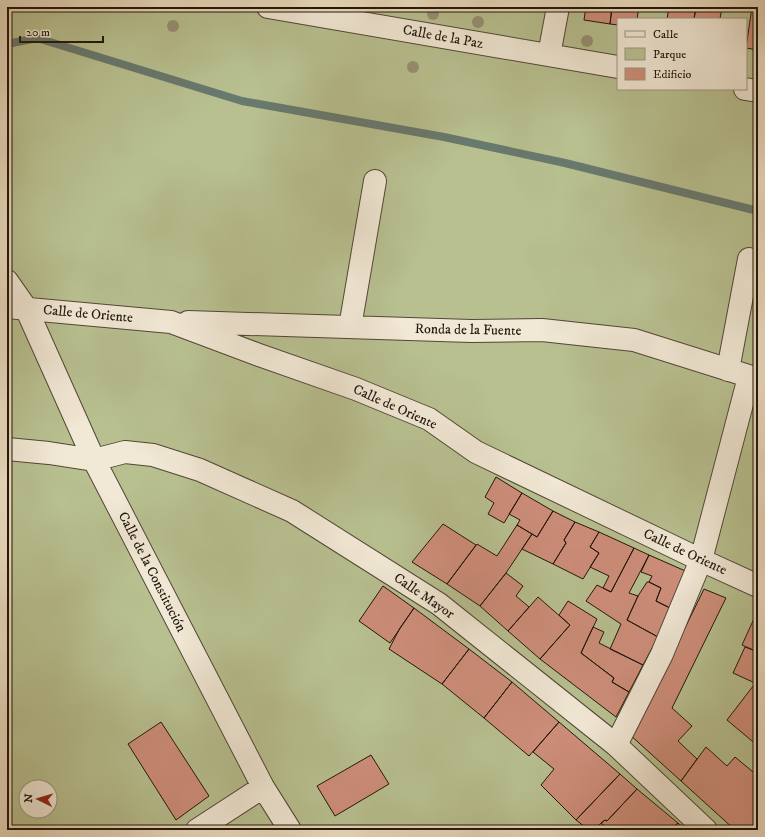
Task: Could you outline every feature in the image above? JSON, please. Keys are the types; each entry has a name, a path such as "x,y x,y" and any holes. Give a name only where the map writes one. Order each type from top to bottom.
{"street":[{"name":"Calle de la Paz","path":"268,7 617,67"},
{"path":"549,55 558,7"},
{"path":"747,89 758,91"},
{"path":"350,327 375,181"},
{"path":"728,370 749,259"},
{"name":"Calle de la Constitución","path":"7,281 17,308 94,460 263,787 290,830"},
{"name":"Calle de Oriente","path":"17,308 171,322 356,389 429,419 476,452 758,586"},
{"name":"Ronda de la Fuente","path":"171,322 471,331 542,330 634,340 753,378"},
{"path":"259,355 265,325"},
{"path":"616,745 662,654 701,560 753,378"},
{"path":"7,449 49,453 94,460"},
{"name":"Calle Mayor","path":"94,460 125,452 154,455 200,470 292,511 439,604 616,745 706,830"},
{"path":"197,830 263,787"}],"green space":[{"path":"7,7 758,7 758,830 7,830"}],"building":[{"path":"507,7 524,7 524,9"},
{"path":"586,7 612,7 610,24 584,20"},
{"path":"612,7 639,7 637,18 617,18 617,25 610,24"},
{"path":"669,7 696,7 694,18 667,18"},
{"path":"696,7 722,7 720,18 694,18"},
{"path":"752,7 758,7 758,50 747,48"},
{"path":"496,477 522,493 504,523 488,514 494,503 485,497"},
{"path":"522,493 553,511 537,537 517,525 520,520 509,514"},
{"path":"553,511 575,522 564,540 566,543 553,564 522,549 532,534 537,537"},
{"path":"575,522 599,532 590,547 599,553 583,579 553,564 566,543 564,540"},
{"path":"443,524 476,545 447,584 412,562"},
{"path":"517,525 532,534 506,573 480,606 447,584 477,544 497,556"},
{"path":"599,532 634,548 611,592 603,588 609,576 590,567 599,553 590,547"},
{"path":"634,548 649,555 629,593 638,596 627,620 658,637 643,665 610,649 621,624 586,601 597,585 611,592"},
{"path":"649,555 690,573 672,609 656,601 661,588 649,582 652,576 641,572"},
{"path":"506,573 523,586 516,596 529,607 508,631 480,606"},
{"path":"647,582 661,588 656,601 672,609 658,637 627,620 638,596"},
{"path":"383,586 414,608 390,643 359,621"},
{"path":"704,589 726,598 672,708 692,726 678,741 697,759 681,781 629,734 660,679"},
{"path":"538,597 570,625 540,659 508,631"},
{"path":"568,601 597,619 581,653 614,678 612,682 629,692 616,717 540,659 570,625 559,615"},
{"path":"414,608 469,649 442,684 389,649 400,628"},
{"path":"757,612 758,613 758,652 742,645"},
{"path":"593,627 604,632 599,643 643,665 629,692 612,682 614,678 581,653"},
{"path":"745,647 758,652 758,681 755,683 733,673"},
{"path":"469,649 512,682 484,718 442,684"},
{"path":"758,681 758,746 727,720"},
{"path":"512,682 559,722 529,756 484,718"},
{"path":"161,722 209,796 176,820 128,744"},
{"path":"559,722 620,774 576,820 541,785 554,769 533,752"},
{"path":"706,747 727,766 735,757 758,776 758,830 735,830 681,781"},
{"path":"371,755 389,784 335,816 317,786"},
{"path":"620,774 637,789 607,821 605,820 593,830 589,830 576,820"},
{"path":"637,789 678,823 670,830 609,830 601,823 605,820 607,821"},
{"path":"678,823 686,830 670,830"}],"waterway":[{"path":"7,44 37,38 242,101 444,137 565,163 758,211"}]}
